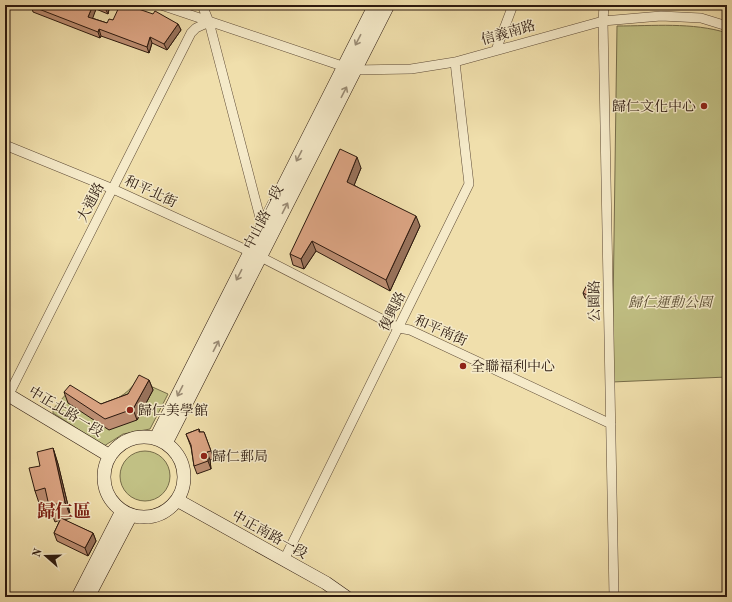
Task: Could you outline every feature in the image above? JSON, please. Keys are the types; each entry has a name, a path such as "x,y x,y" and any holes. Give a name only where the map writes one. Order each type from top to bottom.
{"main road":[{"name":"中山路一段","path":"256,254 268,243 349,69 375,5"},
{"name":"中山路一段","path":"161,441 256,254 263,228 349,69 388,5"},
{"name":"中正北路一段","path":"6,397 110,456"},
{"path":"141,437 161,441 179,456 184,474 181,492 177,500 171,506 156,515 148,517 126,513 109,496 104,483 105,469 110,456 121,444 130,439 141,437"},
{"name":"中正南路一段","path":"177,500 326,583 346,597"},
{"path":"78,597 126,513"},
{"path":"88,597 126,513"}],"street":[{"name":"信義南路","path":"161,5 349,69 411,69 455,62 603,21 623,21 661,16 701,18 727,26"},
{"path":"202,5 209,22 268,243"},
{"path":"496,50 513,5"},
{"name":"公園路","path":"604,5 603,21 614,597"},
{"name":"大通路","path":"6,397 113,190 191,33 196,28 209,22"},
{"name":"復興路","path":"284,560 469,184 455,62"},
{"name":"和平北街","path":"5,145 113,190 256,254"},
{"name":"和平南街","path":"256,254 399,328 410,330 611,424"}],"green space":[{"name":"歸仁運動公園","path":"617,26 686,26 700,27 727,33 727,377 612,382"},
{"path":"137,380 168,394 150,429 123,434 104,446 53,413 53,409 68,392 96,407 114,400 124,394"},
{"path":"140,451 150,451 163,458 170,471 170,481 163,494 150,501 140,501 131,497 124,490 120,481 120,471 124,462 131,455"}],"building":[{"path":"31,5 93,5 88,17 107,23 109,19 113,20 120,5 127,5 153,14 155,11 178,24 164,44 150,37 147,47 99,29 98,32"},
{"path":"99,5 106,5 105,8"},
{"path":"340,149 357,157 347,182 416,216 386,280 312,241 301,259 290,254"},
{"path":"588,282 597,287 597,300 583,293"},
{"path":"139,375 149,380 133,409 105,419 64,392 70,385 101,404 128,394"},
{"name":"歸仁郵局","path":"199,429 199,432 204,432 211,451 207,452 208,461 194,466 191,445 186,434"},
{"path":"53,448 65,502 49,506 45,488 35,491 29,468 40,466 37,452"},
{"path":"61,518 93,533 85,548 54,533"}],"place":[{"name":"歸仁文化中心","path":"704,106"},
{"name":"全聯福利中心","path":"463,366"},
{"name":"歸仁美學館","path":"130,410"},
{"name":"歸仁郵局","path":"204,456"}],"district":[{"name":"歸仁區","path":"64,511"}]}
